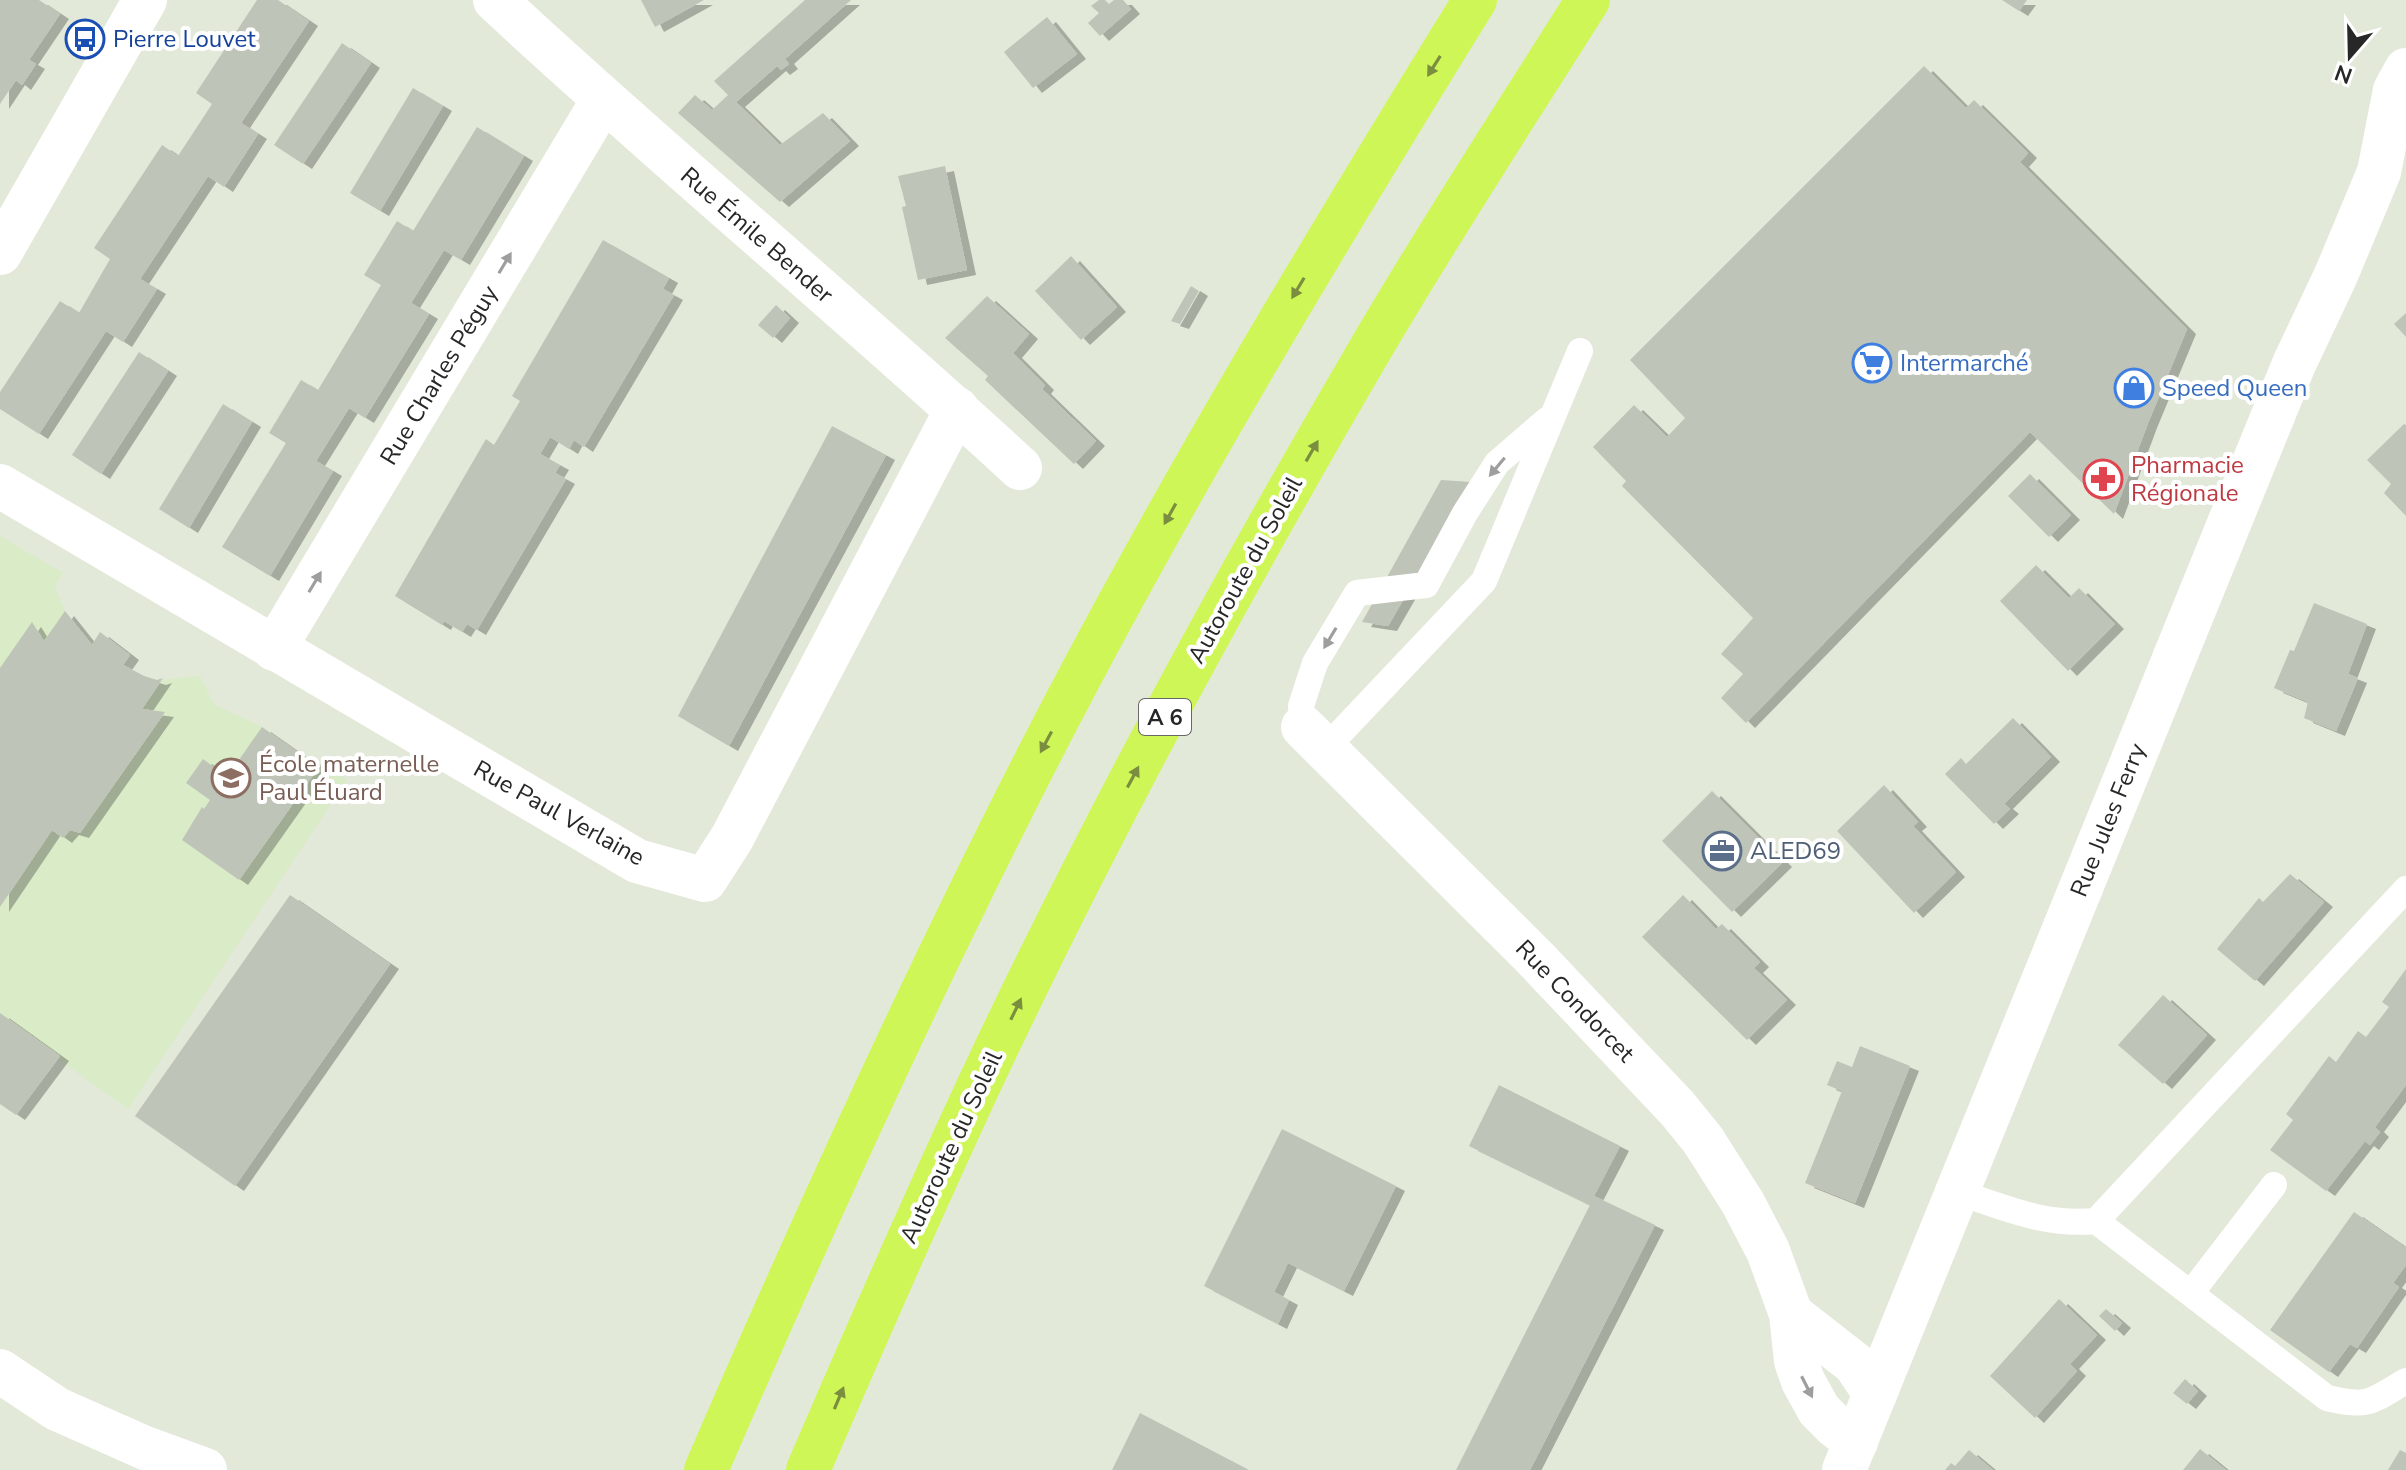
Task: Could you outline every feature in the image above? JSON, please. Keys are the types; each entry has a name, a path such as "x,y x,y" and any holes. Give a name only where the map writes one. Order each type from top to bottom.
{"highway":[{"path":"706,1470 892,1054 1042,750 1137,572 1291,300 1475,0"},
{"name":"Autoroute du Soleil","path":"808,1470 979,1086 1055,930 1199,652 1372,345 1588,0"}],"street":[{"path":"0,253 145,0"},
{"name":"Rue Émile Bender","path":"495,0 603,100 957,409 1020,468"},
{"name":"Rue Jules Ferry","path":"1850,1456 2294,364 2379,172 2395,90 2406,70"},
{"name":"Rue Charles Péguy","path":"274,649 603,100"},
{"name":"Rue Jules Ferry","path":"2379,172 2406,135"},
{"name":"Rue Paul Verlaine","path":"0,486 637,861 705,880 739,824 957,409"},
{"name":"Rue Condorcet","path":"1314,738 1534,957 1677,1108 1703,1140 1743,1203 1768,1251 1791,1314 1796,1361 1803,1381 1819,1410 1834,1425 1850,1456"},
{"path":"1791,1314 1855,1364 1875,1394"},
{"path":"0,1371 57,1409 145,1448 205,1470"}],"lane":[{"path":"1554,414 1497,463 1465,513 1426,585 1357,593 1315,663 1301,706 1314,738 1484,581 1554,414 1580,351"},
{"path":"2096,1221 2406,889"},
{"path":"2191,1293 2274,1185"},
{"path":"1957,1192 2037,1219 2071,1223 2096,1221 2327,1398 2353,1404 2369,1403 2406,1381"}],"shaded area":[{"path":"0,536 63,573 55,586 65,611 91,644 100,632 130,655 123,666 157,680 200,676 214,704 262,727 306,758 347,780 128,1109 58,1059 16,1115 0,1104"}],"building":[{"path":"0,0 39,0 60,14 29,60 36,64 22,85 16,80 0,104"},
{"path":"257,0 278,0 309,21 241,123 258,134 224,187 208,176 140,279 157,289 123,342 106,331 39,434 0,409 0,392 60,301 79,313 110,259 94,248 162,145 178,156 212,104 196,93"},
{"path":"641,0 704,0 655,27"},
{"path":"805,0 851,0 785,59 789,64 781,70 777,66 736,102 780,145 823,113 850,141 780,202 678,113 695,95 712,110 728,95 714,81"},
{"path":"1099,0 1109,4 1114,0 1123,0 1131,9 1100,36 1088,23 1099,13 1091,6"},
{"path":"2002,0 2027,0 2019,11"},
{"path":"1047,17 1077,54 1033,88 1004,52"},
{"path":"342,43 371,63 303,164 274,145"},
{"path":"1924,66 1966,108 1974,100 2028,153 2020,162 2187,329 2114,514 2030,432 1746,723 1721,698 1743,674 1721,654 1753,618 1622,486 1626,481 1593,447 1634,405 1667,437 1685,418 1630,360"},
{"path":"413,88 443,106 380,211 350,193"},
{"path":"477,127 524,156 461,260 444,250 411,303 429,314 365,418 349,408 316,461 333,471 270,576 222,547 286,443 269,433 301,380 318,390 381,285 364,275 397,221 413,231"},
{"path":"945,166 967,270 918,280 898,176"},
{"path":"603,240 669,278 663,289 674,295 584,447 574,440 569,449 550,437 540,454 560,465 555,473 566,479 477,630 467,624 462,632 444,621 442,625 395,596 486,439 494,445 520,401 512,396"},
{"path":"1071,256 1117,307 1081,340 1035,291"},
{"path":"1191,286 1199,291 1180,324 1171,321"},
{"path":"987,296 1029,334 1013,353 1045,385 1042,389 1096,441 1074,464 985,380 988,376 945,338"},
{"path":"776,305 790,318 773,338 758,325"},
{"path":"2406,313 2406,337 2394,324"},
{"path":"139,352 168,371 101,474 72,455"},
{"path":"223,404 252,422 189,528 159,509"},
{"path":"2404,424 2406,516 2384,493 2391,484 2367,460"},
{"path":"832,426 886,455 729,746 678,716"},
{"path":"2030,474 2071,515 2049,537 2008,496"},
{"path":"1441,480 1471,482 1388,626 1362,622"},
{"path":"2036,565 2069,598 2079,588 2115,624 2068,671 2000,601"},
{"path":"2314,603 2367,624 2348,674 2358,678 2336,731 2304,718 2308,702 2274,688"},
{"path":"65,611 92,645 100,632 130,655 123,665 144,676 157,680 163,678 142,709 165,712 80,833 70,830 63,838 52,830 0,907 0,668 32,622 44,641"},
{"path":"2013,718 2051,757 2004,804 2010,809 1994,824 1945,774 1961,758 1966,764"},
{"path":"262,727 306,758 321,764 239,880 182,840 202,807 204,809 210,800 186,783 203,759 227,777"},
{"path":"1884,785 1918,822 1913,826 1956,872 1914,913 1837,831"},
{"name":"ALED69","path":"1712,791 1783,862 1732,912 1662,841"},
{"path":"2290,874 2324,902 2255,981 2217,949 2259,898 2263,902"},
{"path":"290,895 390,964 235,1186 135,1116"},
{"path":"1683,895 1716,929 1722,924 1760,962 1754,968 1787,1000 1747,1040 1642,937"},
{"path":"2406,969 2406,1085 2375,1127 2380,1132 2370,1145 2365,1141 2326,1191 2270,1150 2293,1120 2286,1114 2329,1056 2336,1062 2358,1031 2366,1037 2389,1007 2382,1002"},
{"path":"2163,995 2207,1035 2163,1084 2118,1045"},
{"path":"0,1013 60,1056 16,1115 0,1104"},
{"path":"1860,1046 1910,1066 1855,1203 1805,1183 1842,1091 1827,1085 1837,1061 1852,1067"},
{"path":"1499,1085 1620,1146 1594,1196 1655,1225 1530,1470 1456,1470 1590,1205 1469,1146"},
{"path":"1282,1129 1396,1186 1344,1291 1288,1263 1274,1292 1289,1300 1278,1324 1204,1286"},
{"path":"2354,1212 2406,1248 2406,1265 2393,1283 2399,1287 2357,1348 2350,1344 2329,1372 2270,1330"},
{"path":"2059,1299 2097,1335 2070,1364 2077,1371 2035,1418 1990,1376"},
{"path":"2106,1309 2122,1323 2115,1331 2099,1316"},
{"path":"2185,1379 2198,1391 2187,1404 2173,1393"},
{"path":"1140,1413 1249,1470 1112,1470"},
{"path":"2200,1449 2226,1470 2183,1470"},
{"path":"1969,1450 1993,1470 1945,1470 1951,1463 1955,1466"},
{"path":"2400,1450 2406,1453 2406,1470 2388,1470"}],"place":[{"name":"Pierre Louvet","path":"85,39"},
{"name":"Intermarché","path":"1872,363"},
{"name":"Speed Queen","path":"2134,388"},
{"name":"Pharmacie Régionale","path":"2103,479"},
{"name":"École maternelle Paul Éluard","path":"231,778"},
{"name":"ALED69","path":"1722,851"}]}
